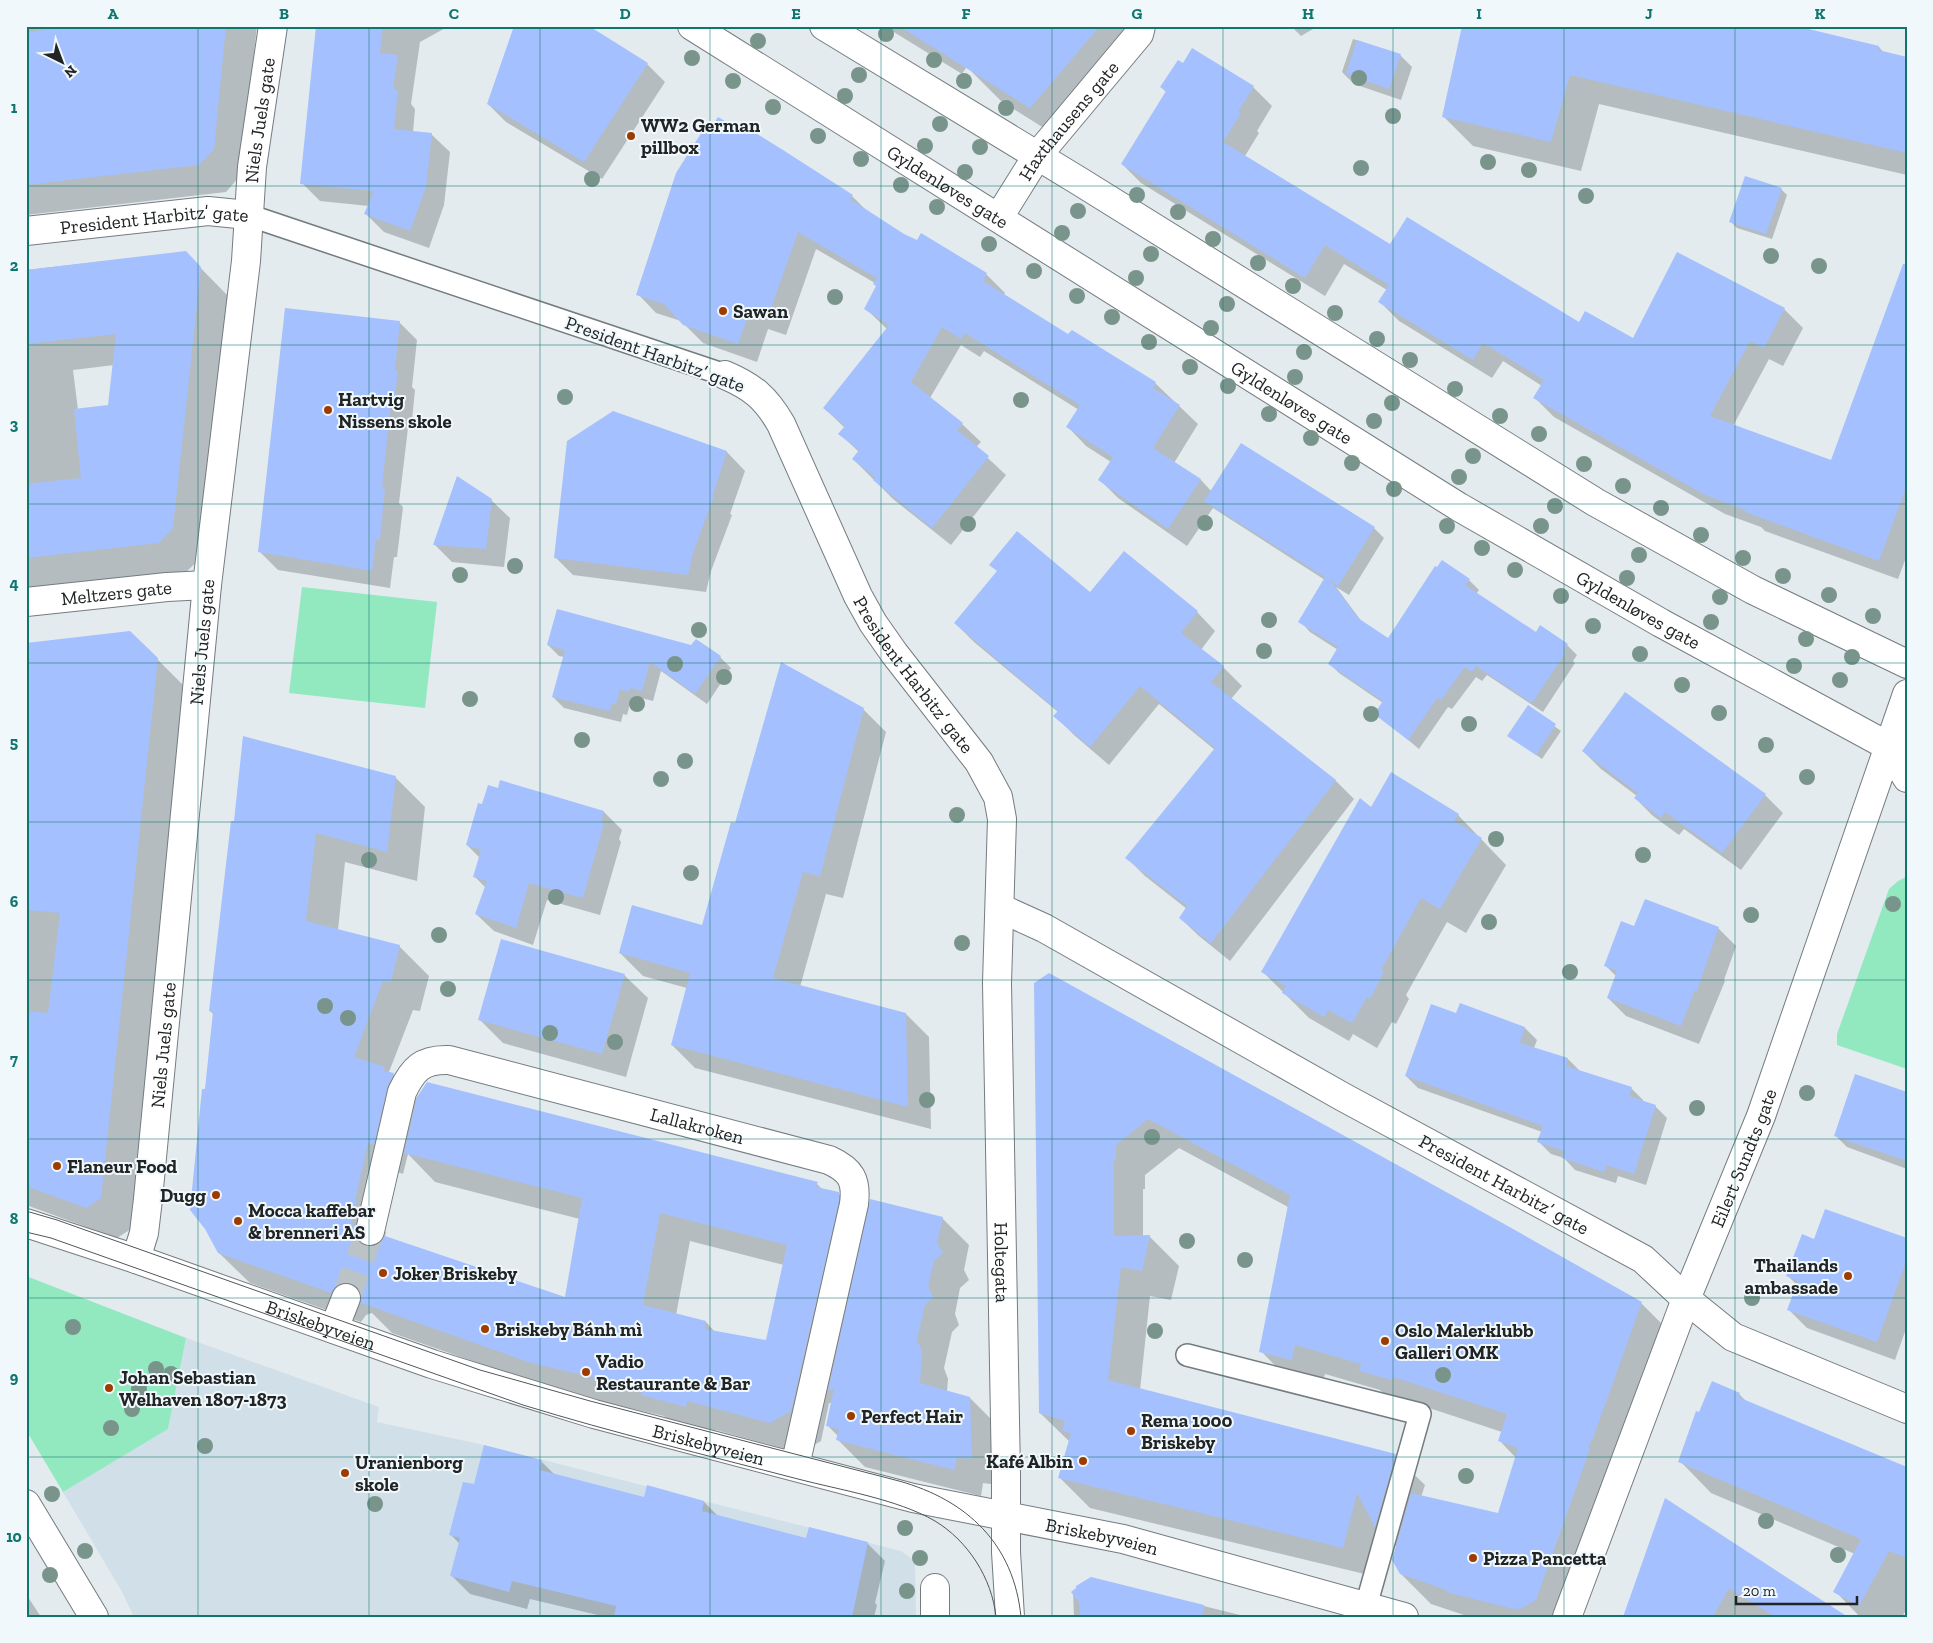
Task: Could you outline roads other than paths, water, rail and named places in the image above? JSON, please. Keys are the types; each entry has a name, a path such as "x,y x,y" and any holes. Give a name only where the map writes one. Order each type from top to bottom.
{"street":[{"name":"Niels Juels gate","path":"136,1258 144,1233 148,1198 207,585 246,261 252,167 273,26"},
{"name":"Gyldenløves gate","path":"692,26 1459,507 1661,623 1898,749"},
{"path":"824,26 1595,502 1753,590 1907,664"},
{"name":"Haxthausens gate","path":"999,217 1037,156 1139,34 1141,26"},
{"name":"President Harbitz’ gate","path":"26,231 208,211 248,215"},
{"name":"President Harbitz’ gate","path":"725,375 741,382 759,394 770,406 781,424 858,596 873,624 979,762 998,797 1002,820 1000,908 1044,928 1099,958 1343,1097 1643,1259 1686,1299 1733,1337 1907,1409"},
{"name":"Meltzers gate","path":"26,602 167,587 207,585"},
{"name":"Eilert Sundts gate","path":"1567,1617 1686,1299 1761,1116 1898,749 1907,694"},
{"path":"1898,749 1907,778"},
{"name":"Holtegata","path":"1000,908 997,983 1006,1552 1010,1617"},
{"name":"Lallakroken","path":"370,1231 402,1092 410,1076 420,1066 434,1060 449,1060 829,1160 843,1166 852,1177 856,1190 854,1204 795,1466"},
{"name":"Briskebyveien","path":"26,1223 136,1258 432,1364 558,1404 913,1498 1123,1539 1404,1617"},
{"path":"334,1329 346,1298"},
{"path":"26,1504 94,1617"},
{"path":"935,1588 935,1617"}],"lane":[{"name":"President Harbitz’ gate","path":"248,215 725,375"},
{"path":"1187,1355 1420,1414 1366,1606"}],"tunnel":[{"path":"346,1298 370,1231"}],"tram line":[{"path":"26,1211 57,1220 480,1370 923,1489 946,1500 966,1513 983,1529 997,1547 1009,1568 1017,1591 1021,1617"},
{"path":"26,1232 51,1238 523,1405 626,1434 868,1496 920,1513 947,1529 968,1550 984,1575 994,1602 996,1617"}],"place":[{"name":"WW2 German pillbox","path":"631,136"},
{"name":"Sawan","path":"723,311"},
{"name":"Hartvig Nissens skole","path":"328,410"},
{"name":"Flaneur Food","path":"57,1166"},
{"name":"Dugg","path":"216,1195"},
{"name":"Mocca kaffebar & brenneri AS","path":"238,1221"},
{"name":"Joker Briskeby","path":"383,1273"},
{"name":"Thailands ambassade","path":"1848,1276"},
{"name":"Briskeby Bánh mì","path":"485,1329"},
{"name":"Oslo Malerklubb Galleri OMK","path":"1385,1341"},
{"name":"Vadio Restaurante & Bar","path":"586,1372"},
{"name":"Johan Sebastian Welhaven 1807-1873","path":"109,1388"},
{"name":"Perfect Hair","path":"851,1416"},
{"name":"Rema 1000 Briskeby","path":"1131,1431"},
{"name":"Kafé Albin","path":"1083,1461"},
{"name":"Uranienborg skole","path":"345,1473"},
{"name":"Pizza Pancetta","path":"1473,1558"}]}
